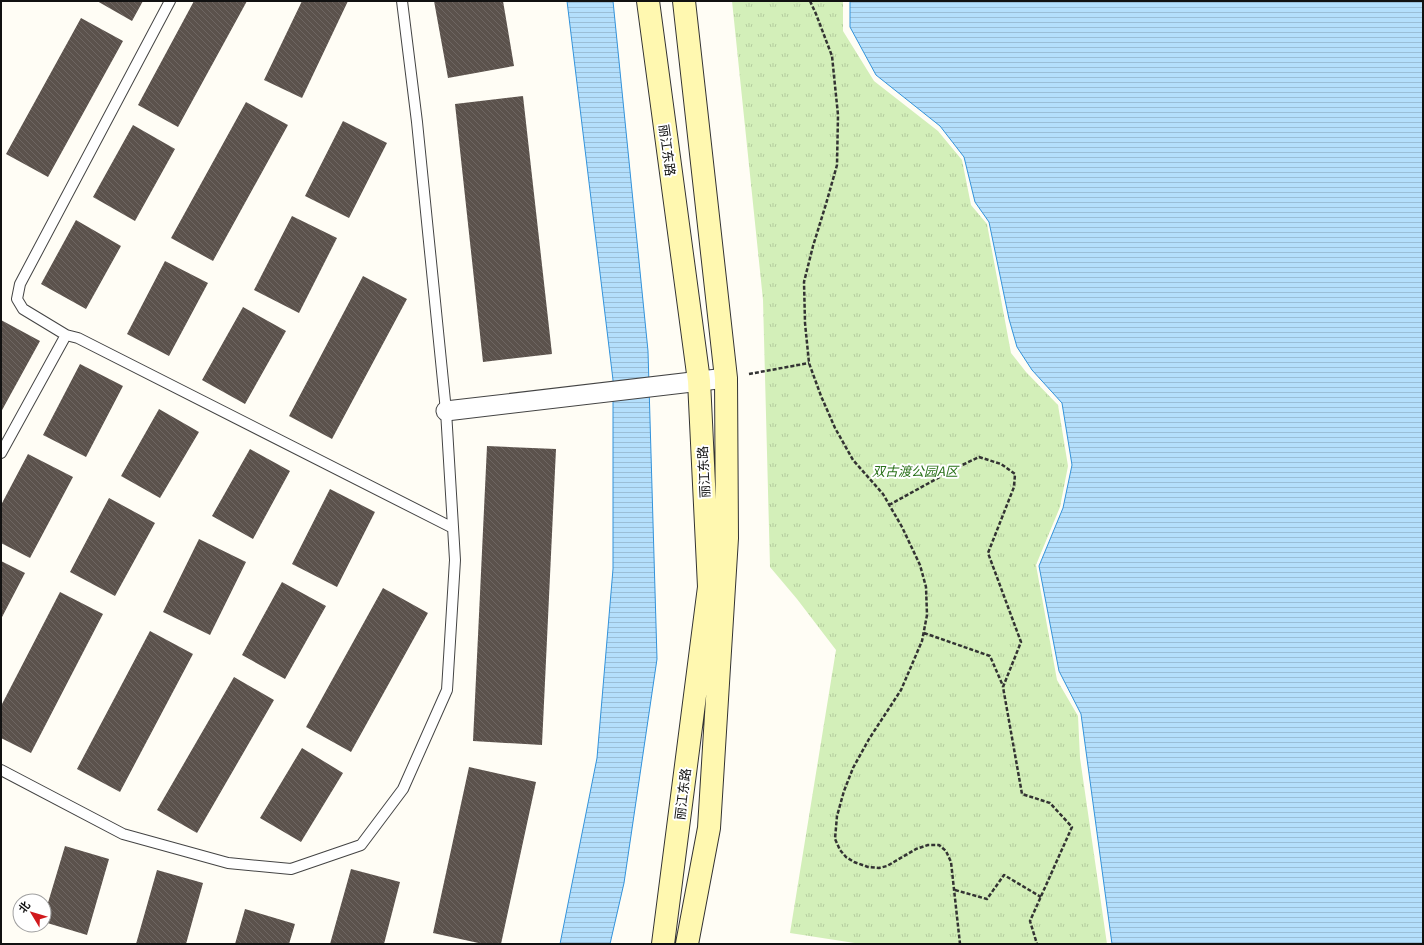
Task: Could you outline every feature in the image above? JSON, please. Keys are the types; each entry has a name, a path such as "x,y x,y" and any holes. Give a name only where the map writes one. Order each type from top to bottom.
{"main road":[{"name":"丽江东路","path":"648,1 698,381 709,587 662,944"},
{"name":"丽江东路","path":"684,1 726,378 727,538 709,828 687,944"}],"street":[{"path":"446,411 726,378"}],"lane":[{"path":"170,1 20,284 18,299 23,309 66,335 78,338 453,528"},
{"path":"1,770 124,834 228,863 291,869 361,845 403,789 447,690 455,560 446,411 417,122 402,1"},
{"path":"1,453 66,335"}],"path":[{"path":"810,1 832,56 838,115 837,165 804,282 805,323 809,363 835,428 854,460 883,494 920,565 926,587 927,615 922,641 901,690 869,739 853,768 844,791 837,816 836,839 840,850 846,857 854,862 874,868 887,866 928,844 939,846 946,852 951,862 960,944"},
{"path":"726,378 809,363"},
{"path":"889,504 979,457 1001,464 1015,474 1014,487 988,553 1021,642 1003,687"},
{"path":"924,633 990,656 1003,687 1022,794 1050,803 1072,827 1030,921 1037,944"},
{"path":"955,890 987,899 1004,875 1041,897"}],"green space":[{"name":"双古渡公园A区","path":"732,1 843,1 843,31 874,81 938,131 962,160 971,205 987,224 1011,353 1026,372 1058,405 1068,466 1060,507 1036,565 1057,680 1078,716 1080,758 1107,944 861,944 790,933 836,650 797,599 770,567 763,300"}],"water":[{"path":"567,1 613,1 648,351 657,659 624,883 610,944 560,944 597,758 613,569 613,380"},
{"path":"850,1 1423,1 1423,944 1112,944 1081,714 1059,671 1039,566 1063,508 1072,465 1062,403 1032,370 1017,347 1009,319 989,222 975,202 964,157 940,126 876,75 850,27"}],"building":[{"path":"97,1 143,1 132,21"},
{"path":"194,1 247,1 178,127 138,105"},
{"path":"302,1 348,1 302,98 264,80"},
{"path":"434,1 503,1 514,66 448,78"},
{"path":"81,18 123,41 48,177 6,154"},
{"path":"523,96 552,354 483,362 455,104"},
{"path":"246,102 288,125 213,261 171,238"},
{"path":"343,121 387,143 349,218 305,196"},
{"path":"133,125 175,149 135,221 93,197"},
{"path":"292,216 337,238 299,313 254,290"},
{"path":"76,220 121,246 86,309 41,284"},
{"path":"165,261 208,283 169,356 127,334"},
{"path":"363,276 407,299 332,439 289,416"},
{"path":"243,307 286,331 245,404 202,380"},
{"path":"1,320 40,341 1,412"},
{"path":"80,364 123,386 86,457 43,435"},
{"path":"159,409 199,432 160,498 121,476"},
{"path":"487,446 556,449 542,745 473,741"},
{"path":"250,449 290,471 253,539 212,516"},
{"path":"28,454 73,477 30,558 1,543 1,505"},
{"path":"330,489 375,512 337,587 292,564"},
{"path":"109,498 155,523 115,596 70,572"},
{"path":"199,539 246,562 210,635 163,612"},
{"path":"1,561 25,573 1,619"},
{"path":"282,582 326,606 285,679 242,655"},
{"path":"383,588 428,613 351,752 306,727"},
{"path":"60,592 103,614 31,753 1,738 1,706"},
{"path":"150,631 193,654 120,792 77,769"},
{"path":"234,677 274,700 197,833 157,810"},
{"path":"302,748 343,773 301,842 260,818"},
{"path":"469,767 536,782 501,944 483,944 433,933"},
{"path":"65,846 109,859 87,935 52,924 51,893"},
{"path":"351,869 400,882 384,944 330,944"},
{"path":"157,870 203,883 186,944 136,944"},
{"path":"245,909 295,924 289,944 235,944"}]}
